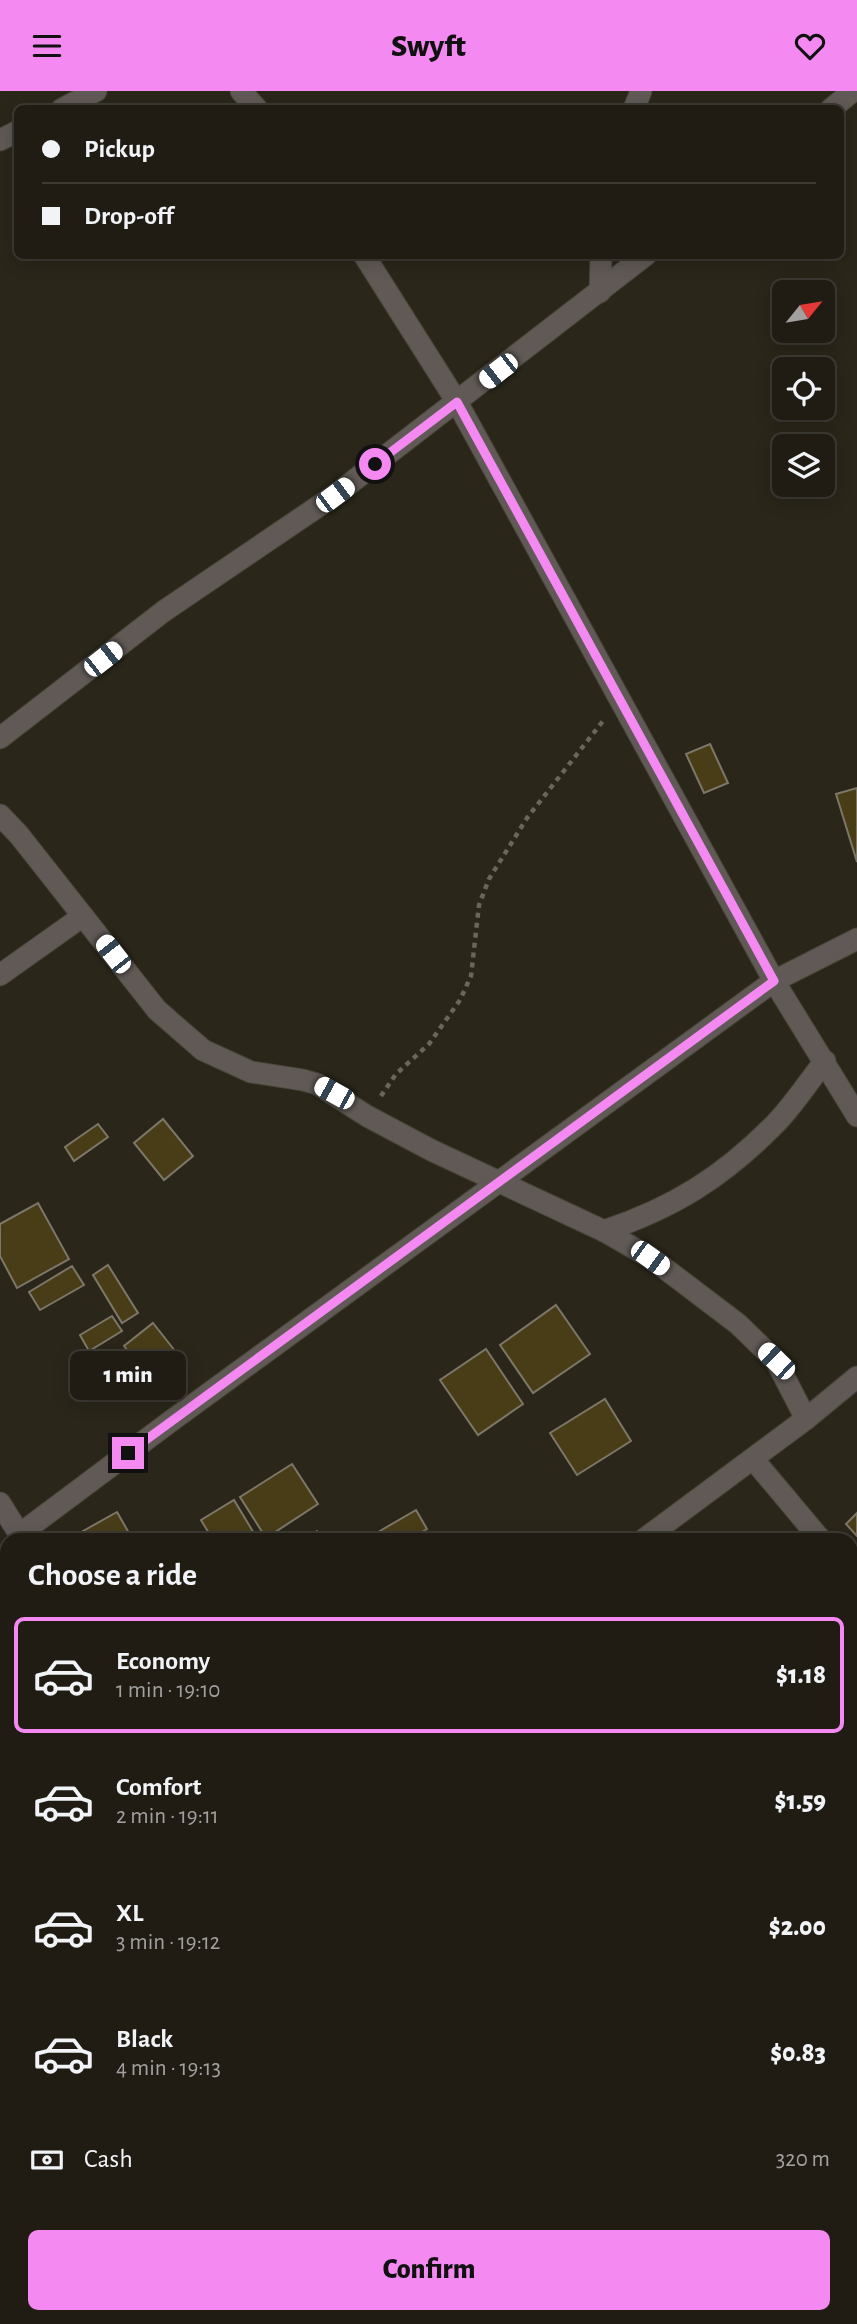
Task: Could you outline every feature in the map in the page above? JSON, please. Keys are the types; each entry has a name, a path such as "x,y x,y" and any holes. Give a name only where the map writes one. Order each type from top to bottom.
{"street":[{"path":"70,105 96,91"},
{"path":"241,91 253,105"},
{"path":"836,105 853,91"},
{"path":"367,259 457,402 774,981 857,1116"},
{"path":"600,292 601,259"},
{"path":"0,738 164,611 335,495 641,259"},
{"path":"0,815 19,835 157,1010 203,1051 251,1072 317,1084 366,1116 604,1231 650,1258 738,1324 776,1361 806,1419"},
{"path":"0,975 83,916"},
{"path":"27,1533 171,1421 774,981 857,939"},
{"path":"604,1231 642,1218 677,1201 724,1171 776,1123 825,1061"},
{"path":"653,1533 806,1419 857,1377"},
{"path":"753,1459 815,1533"},
{"path":"0,1503 19,1533"}],"path":[{"path":"366,1116 396,1074 429,1044 460,1000 471,976 479,905 489,879 527,818 619,701"}],"building":[{"path":"710,744 728,783 704,793 686,754"},
{"path":"857,788 857,862 836,794"},
{"path":"163,1119 193,1156 164,1180 134,1143"},
{"path":"98,1124 108,1137 74,1161 65,1147"},
{"path":"38,1203 69,1259 17,1288 0,1256 0,1224"},
{"path":"108,1265 138,1313 122,1323 93,1275"},
{"path":"72,1266 84,1285 40,1310 29,1292"},
{"path":"556,1305 590,1354 533,1393 500,1345"},
{"path":"112,1316 122,1331 89,1351 80,1335"},
{"path":"153,1323 187,1366 158,1389 124,1346"},
{"path":"486,1349 523,1404 478,1435 440,1380"},
{"path":"605,1399 631,1441 577,1475 550,1433"},
{"path":"292,1464 318,1504 274,1533 263,1533 240,1497"},
{"path":"234,1500 254,1533 209,1533 201,1520"},
{"path":"416,1510 427,1529 420,1533 376,1533"},
{"path":"117,1512 129,1533 80,1533"},
{"path":"857,1513 857,1533 846,1524"}],"route":[{"path":"128,1453 774,981 457,402 375,464"}]}
